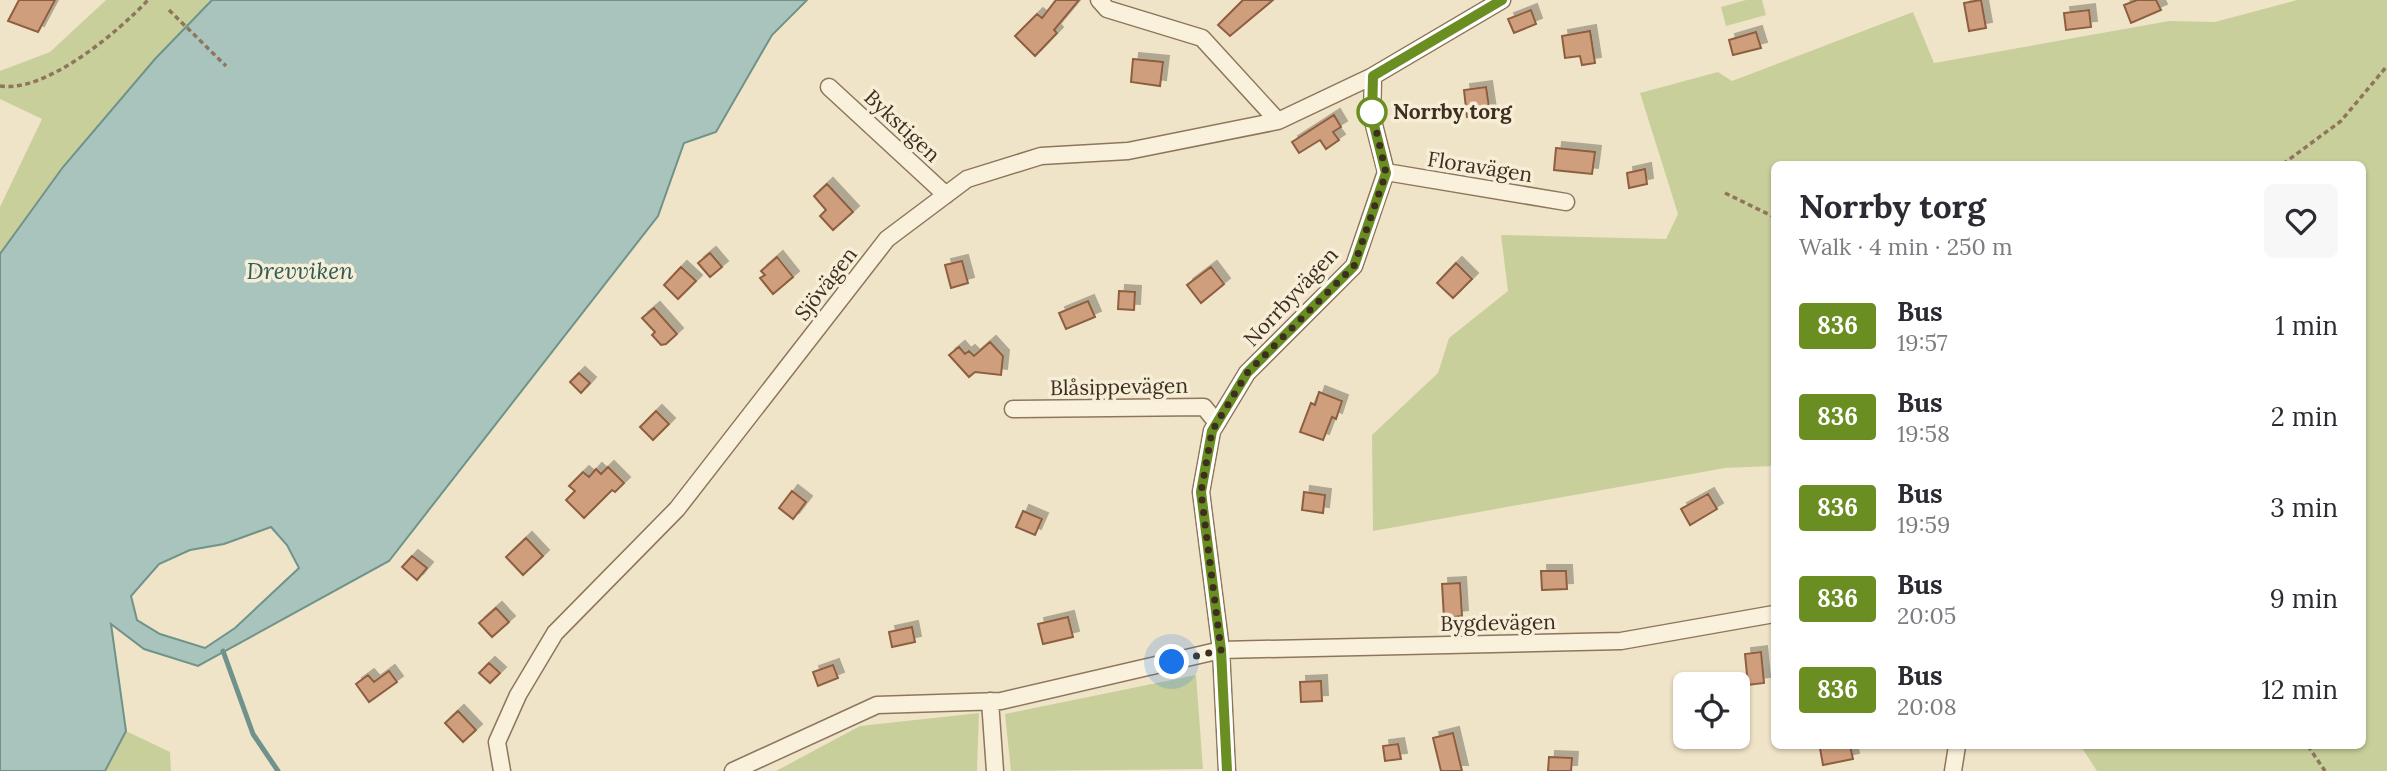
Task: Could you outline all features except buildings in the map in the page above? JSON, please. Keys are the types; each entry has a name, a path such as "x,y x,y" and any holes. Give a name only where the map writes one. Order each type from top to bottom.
{"street":[{"path":"1099,0 1107,9 1202,38 1278,121"},
{"path":"1386,173 1372,117 1373,76 1502,0"},
{"name":"Sjövägen","path":"502,771 497,742 518,695 555,633 677,509 887,239 967,179 1041,156 1128,151 1278,121 1373,76"},
{"name":"Bykstigen","path":"829,88 946,195"},
{"name":"Floravägen","path":"1386,173 1566,202"},
{"name":"Norrbyvägen","path":"1227,771 1221,650 1201,492 1212,431 1247,373 1354,266 1386,173"},
{"name":"Blåsippevägen","path":"1013,410 1204,407 1217,423"},
{"name":"Bygdevägen","path":"733,771 877,705 990,701 1221,650 1621,641 1771,615"},
{"path":"990,701 995,771"},
{"path":"1953,771 1957,749"}],"path":[{"path":"0,86 28,83 52,73 92,48 148,0"},
{"path":"169,10 226,66"},
{"path":"2287,161 2341,121 2387,66"},
{"path":"1725,193 1771,216"},
{"path":"2310,749 2325,771"}],"green space":[{"path":"106,0 212,0 155,59 63,167 0,254 0,207 42,119 0,99 0,71 50,52"},
{"path":"1746,0 1762,0 1766,15 1726,26 1721,7"},
{"path":"2297,0 2387,0 2387,771 2097,771 2083,749 2366,749 2366,161 1771,161 1771,466 1725,468 1373,531 1372,435 1438,373 1449,338 1508,291 1501,235 1666,239 1678,214 1640,93 1718,72 1732,81 1913,12 1934,63 2169,21 2215,22"},
{"path":"1196,675 1203,769 1011,771 1005,714"},
{"path":"979,713 977,771 776,771 860,726"},
{"path":"126,731 170,752 171,771 105,771"}],"water":[{"name":"Drevviken","path":"212,0 807,0 772,35 716,132 684,143 658,216 389,561 198,666 144,649 111,624 126,731 105,771 0,771 0,254 63,167 155,59","holes":["271,527 287,545 299,568 235,628 205,648 160,634 137,620 131,596 159,564 190,550 224,544"]}],"waterway":[{"path":"223,651 253,734 278,771"}],"bus line":[{"name":"836","path":"1227,771 1221,650 1201,492 1212,431 1247,373 1354,266 1386,173 1372,117 1373,76 1502,0"}],"place":[{"name":"Norrby torg","path":"1372,112"}],"route":[{"path":"1172,662 1221,650 1201,492 1212,431 1247,373 1354,266 1386,173 1372,112"}]}
